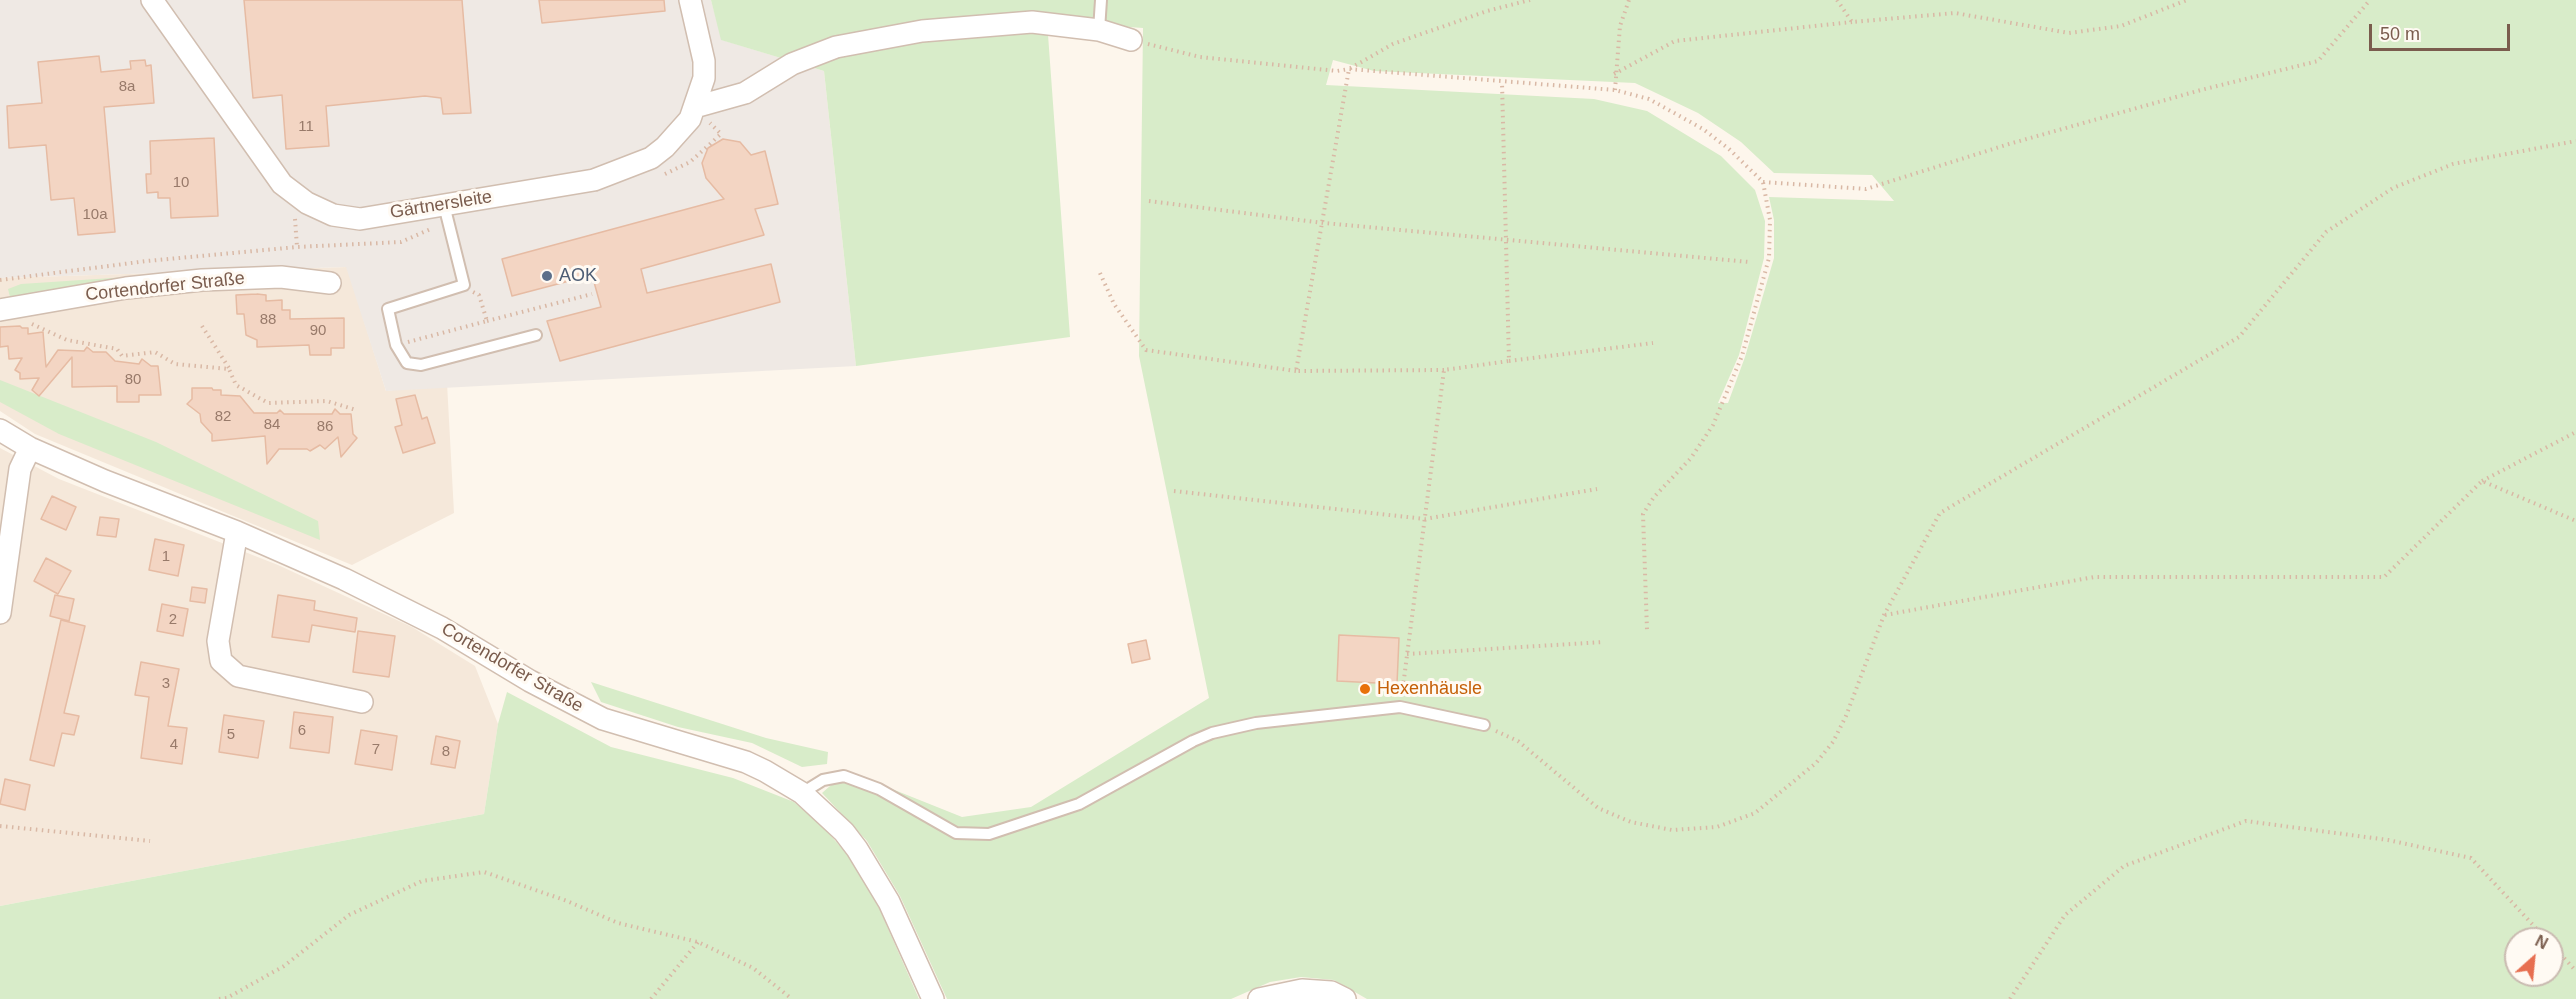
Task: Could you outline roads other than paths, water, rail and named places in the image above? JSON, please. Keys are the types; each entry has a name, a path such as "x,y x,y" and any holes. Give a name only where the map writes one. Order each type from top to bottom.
{"street":[{"name":"Gärtnersleite","path":"152,0 282,184 293,194 333,215 360,219 594,180 634,167 665,147 690,119 704,78 704,61 690,0"},
{"path":"695,107 745,93 792,64 847,45 922,31 1032,22 1099,30 1131,40"},
{"name":"Cortendorfer Straße","path":"0,310 126,288 202,280 281,278 330,283"},
{"name":"Cortendorfer Straße","path":"0,430 30,447 105,481 237,532 344,579 442,628 530,681 603,719 746,762 802,793 844,832 857,849 895,912 933,999"},
{"path":"0,613 20,469 30,447"},
{"path":"237,532 218,641 221,660 238,676 362,702"},
{"path":"1258,999 1302,990 1330,992 1345,999"}],"lane":[{"path":"1099,30 1101,0"},
{"path":"444,205 464,285 388,309 396,345 407,363 421,365 536,335"},
{"path":"802,793 823,780 844,776 879,789 956,833 989,834 1079,804 1139,769 1212,733 1286,718 1400,707 1484,725"}],"place":[{"name":"AOK","path":"547,276"},
{"name":"Hexenhäusle","path":"1365,689"}]}
